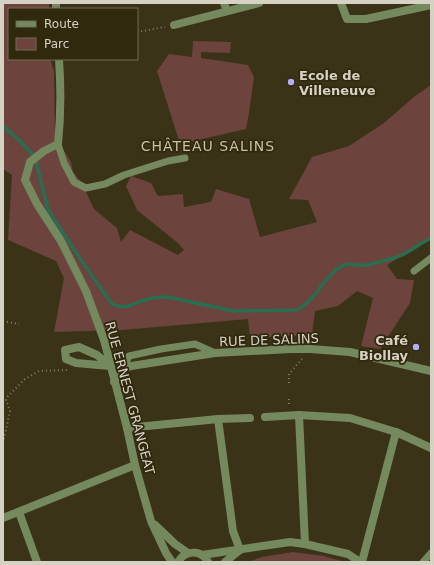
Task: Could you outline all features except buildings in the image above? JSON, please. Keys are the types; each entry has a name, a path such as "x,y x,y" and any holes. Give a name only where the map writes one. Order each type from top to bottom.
{"street":[{"path":"174,25 226,7 259,3"},
{"path":"341,3 347,19 366,19 431,5"},
{"path":"58,144 61,84 59,60"},
{"name":"RUE ERNEST GRANGEAT","path":"58,144 44,151 33,159 25,180 37,204 61,241 86,291 104,340 150,521 172,562"},
{"path":"79,347 97,354 110,366 78,364 66,359 65,350 79,347"},
{"name":"RUE DE SALINS","path":"123,370 131,366 215,353 291,348 350,352 431,371"},
{"path":"114,382 123,370"},
{"path":"299,415 305,544"},
{"path":"265,417 299,415 350,418 396,432 431,448"},
{"path":"127,428 218,419 250,418"},
{"path":"218,419 233,531 240,550"},
{"path":"178,562 183,555 188,553 197,553 202,555 290,542 348,554 362,562 396,432"},
{"path":"3,518 135,466"},
{"path":"19,512 37,562"},
{"path":"150,521 175,544 188,553"},
{"path":"225,562 240,550"},
{"path":"202,555 208,562"}],"lane":[{"path":"58,144 64,163 74,182 86,188 105,184 124,175 168,161 185,158"},
{"path":"414,271 431,258"},
{"path":"123,370 129,356 161,349 195,344 215,353"},
{"path":"423,562 431,553"}],"path":[{"path":"138,32 174,25"},
{"path":"3,321 19,324"},
{"path":"289,383 289,374 310,349"},
{"path":"6,400 8,396 25,379 39,371 66,370 78,364"},
{"path":"3,443 10,411 6,400"}],"green space":[{"path":"3,3 49,3 49,8 8,8 8,60 50,60 54,71 55,136 71,162 73,172 82,183 94,209 117,228 121,242 130,230 178,255 184,250 178,243 137,210 126,186 131,176 151,183 158,196 183,194 184,207 211,202 216,189 249,199 260,237 317,222 308,200 289,199 312,157 349,146 384,123 415,96 431,85 431,238 387,265 397,279 414,280 410,303 380,349 361,346 373,298 357,291 338,306 315,311 312,335 250,338 248,319 122,330 54,332 64,278 56,261 8,240 12,175 3,169"},
{"path":"193,41 231,42 230,53 201,52 201,58 248,65 254,77 246,129 180,144 157,71 169,54 192,57"},
{"path":"293,552 324,556 345,562 248,562 262,557"}],"waterway":[{"path":"3,126 35,157 48,210 112,304 117,306 133,305 151,298 168,297 233,311 297,310 309,301 329,277 343,265 367,265 393,258 406,253 431,238"}],"place":[{"name":"Ecole de Villeneuve","path":"291,82"},
{"name":"Café Biollay","path":"416,347"}],"district":[{"name":"CHÂTEAU SALINS","path":"208,146"}]}
